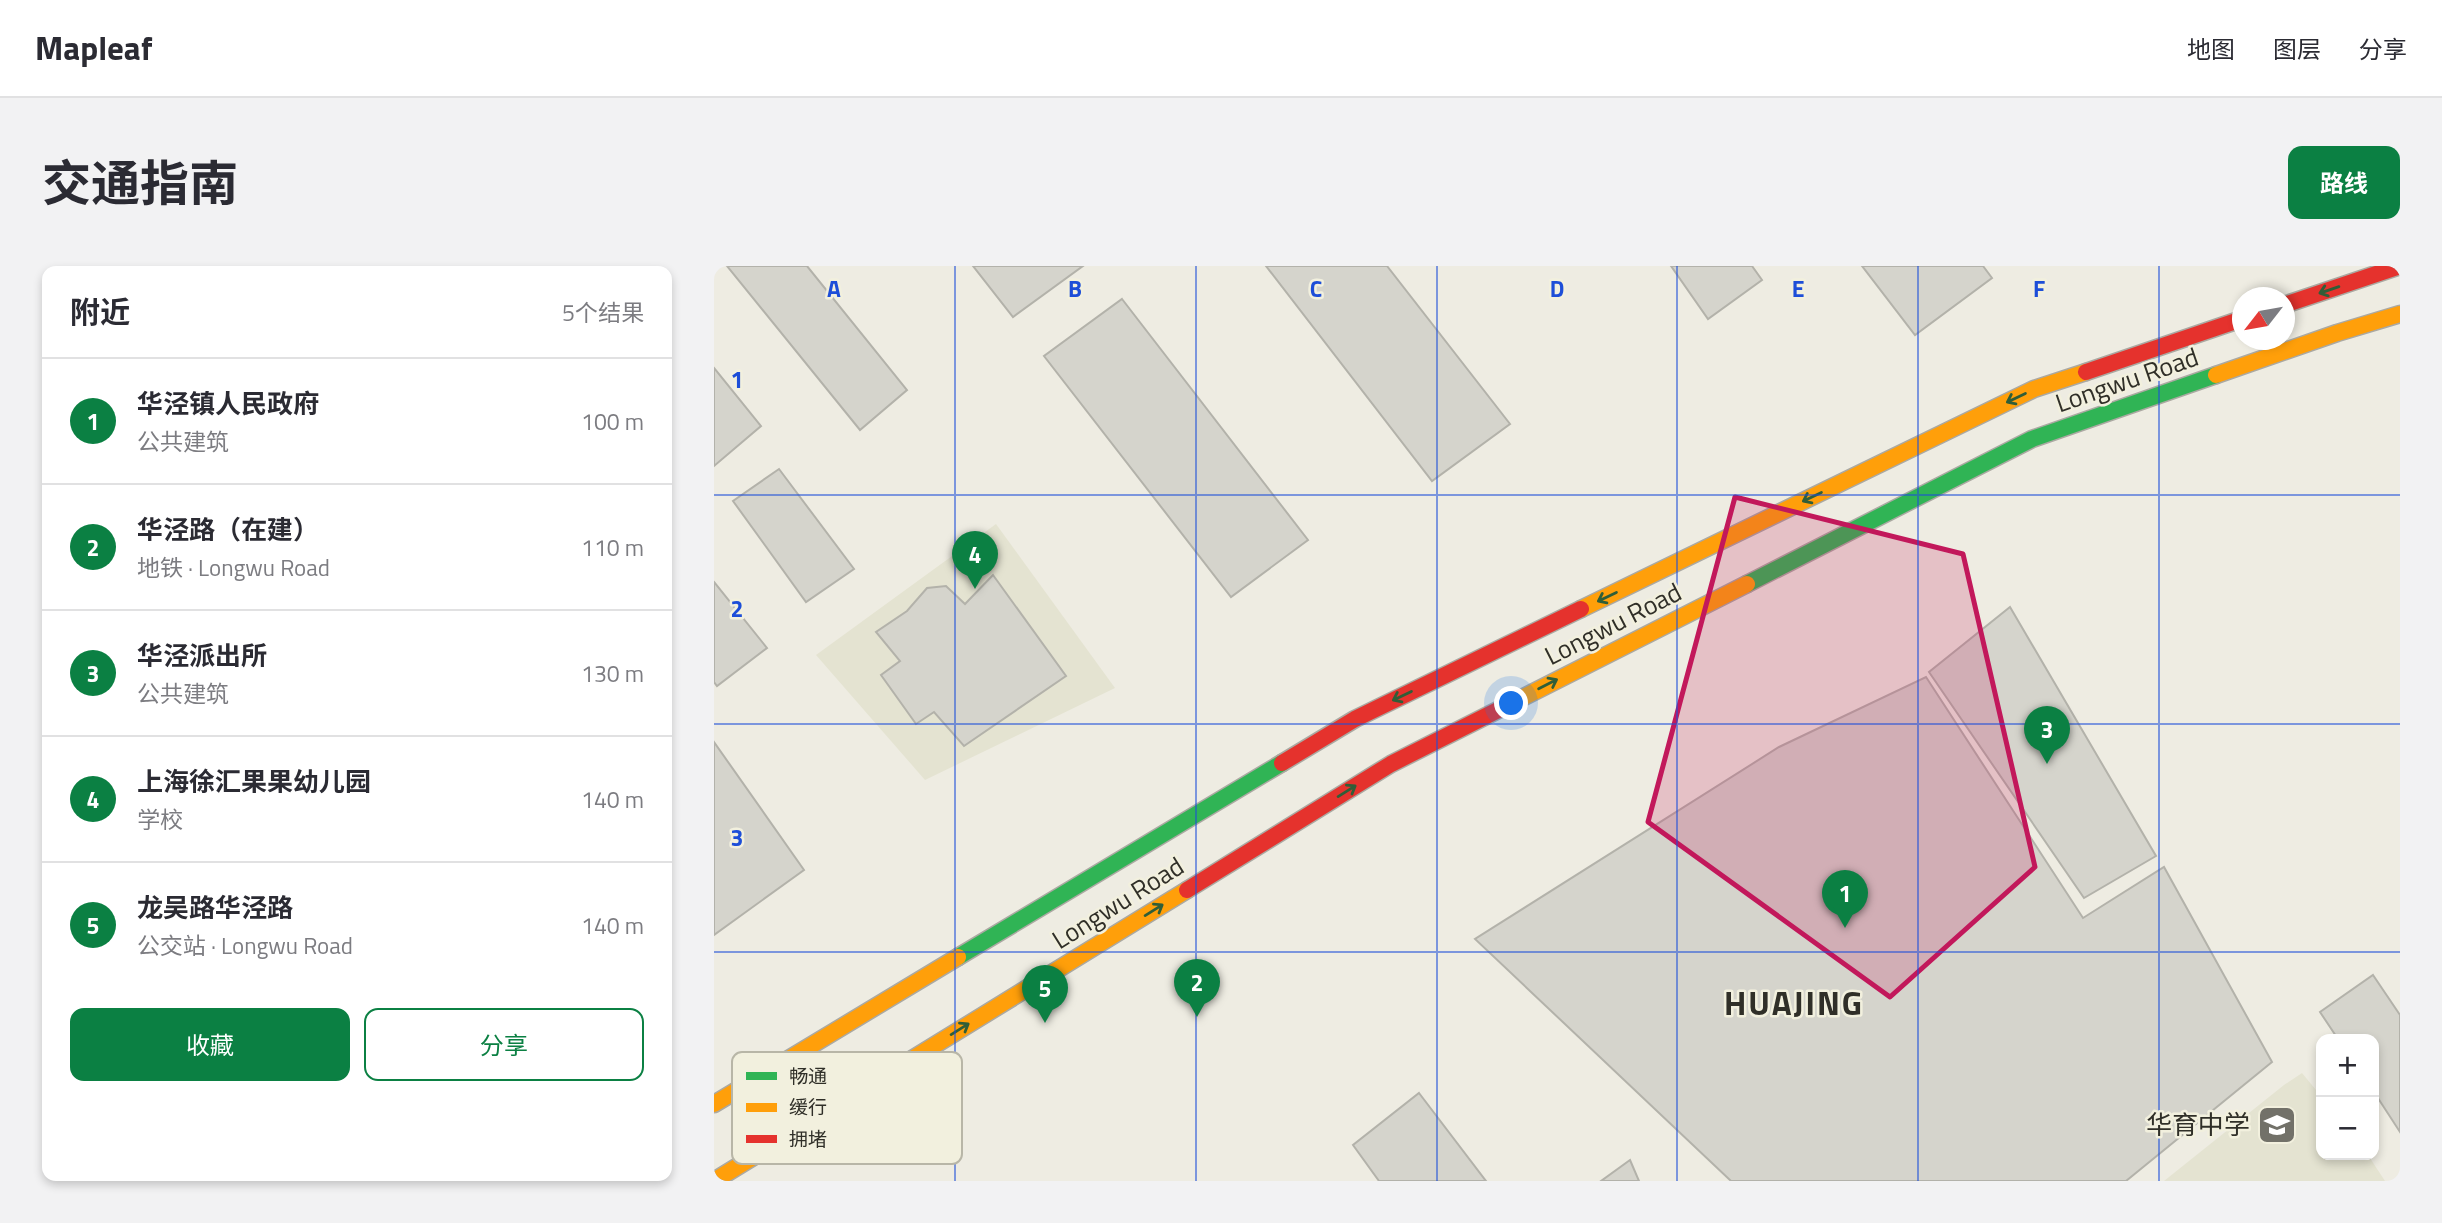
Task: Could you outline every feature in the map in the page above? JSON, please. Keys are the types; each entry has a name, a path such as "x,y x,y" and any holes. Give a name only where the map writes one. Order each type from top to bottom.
{"main road":[{"path":"2295,301 2400,267"},
{"name":"Longwu Road","path":"924,1052 1404,758 2032,439 2337,333 2400,314"},
{"name":"Longwu Road","path":"801,1052 1355,719 2034,389 2232,322"},
{"name":"Longwu Road","path":"714,1104 732,1093"},
{"name":"Longwu Road","path":"714,1181 742,1164"}],"highlighted area":[{"path":"1735,497 1963,554 2035,867 1890,997 1648,822"}],"shaded area":[{"path":"996,524 1115,688 925,780 816,655"},
{"name":"华育中学","path":"2302,1073 2316,1090 2316,1160 2371,1160 2385,1181 2164,1181"}],"building":[{"path":"727,266 807,266 907,390 860,430"},
{"path":"973,266 1083,266 1013,317"},
{"path":"1266,266 1387,266 1510,424 1432,481"},
{"path":"1671,266 1752,266 1762,280 1708,319"},
{"path":"1862,266 1983,266 1992,278 1915,335"},
{"path":"1122,299 1308,540 1231,597 1044,356"},
{"path":"714,368 761,426 714,466"},
{"path":"779,469 854,569 806,602 733,501"},
{"path":"993,575 1066,676 964,746 934,712 916,724 881,675 900,661 876,632 907,611 927,588 946,586 965,604"},
{"path":"714,582 767,648 717,686 714,682"},
{"path":"2010,607 2156,856 2084,898 1929,672"},
{"path":"1926,677 2083,918 2164,867 2272,1062 2126,1181 1731,1181 1475,939 1779,747"},
{"path":"714,742 804,870 714,935"},
{"path":"2373,975 2400,1015 2400,1132 2379,1100 2379,1034 2335,1034 2320,1012"},
{"path":"1419,1093 1486,1181 1379,1181 1353,1145"},
{"path":"1630,1160 1639,1181 1601,1181"}],"traffic: fast":[{"path":"1747,584 2032,439 2216,375"},
{"path":"958,957 1282,763"}],"traffic: slow":[{"path":"2216,375 2400,314"},
{"path":"1581,609 2034,389 2086,372"},
{"path":"1512,703 1747,584"},
{"path":"924,1052 1187,890"},
{"path":"800,1052 958,957"},
{"path":"714,1104 732,1093"},
{"path":"714,1181 742,1164"}],"traffic: jam":[{"path":"2295,301 2400,266"},
{"path":"2086,372 2232,322"},
{"path":"1282,763 1355,719 1581,609"},
{"path":"1187,890 1391,764 1512,703"}],"place":[{"name":"上海徐汇果果幼儿园","path":"975,589"},
{"name":"华泾派出所","path":"2047,764"},
{"name":"华泾镇人民政府","path":"1845,928"},
{"name":"华泾路（在建）","path":"1197,1017"},
{"name":"龙吴路华泾路","path":"1045,1023"},
{"name":"华育中学","path":"2277,1125"}],"district":[{"name":"HUAJING","path":"1794,1003"}]}
